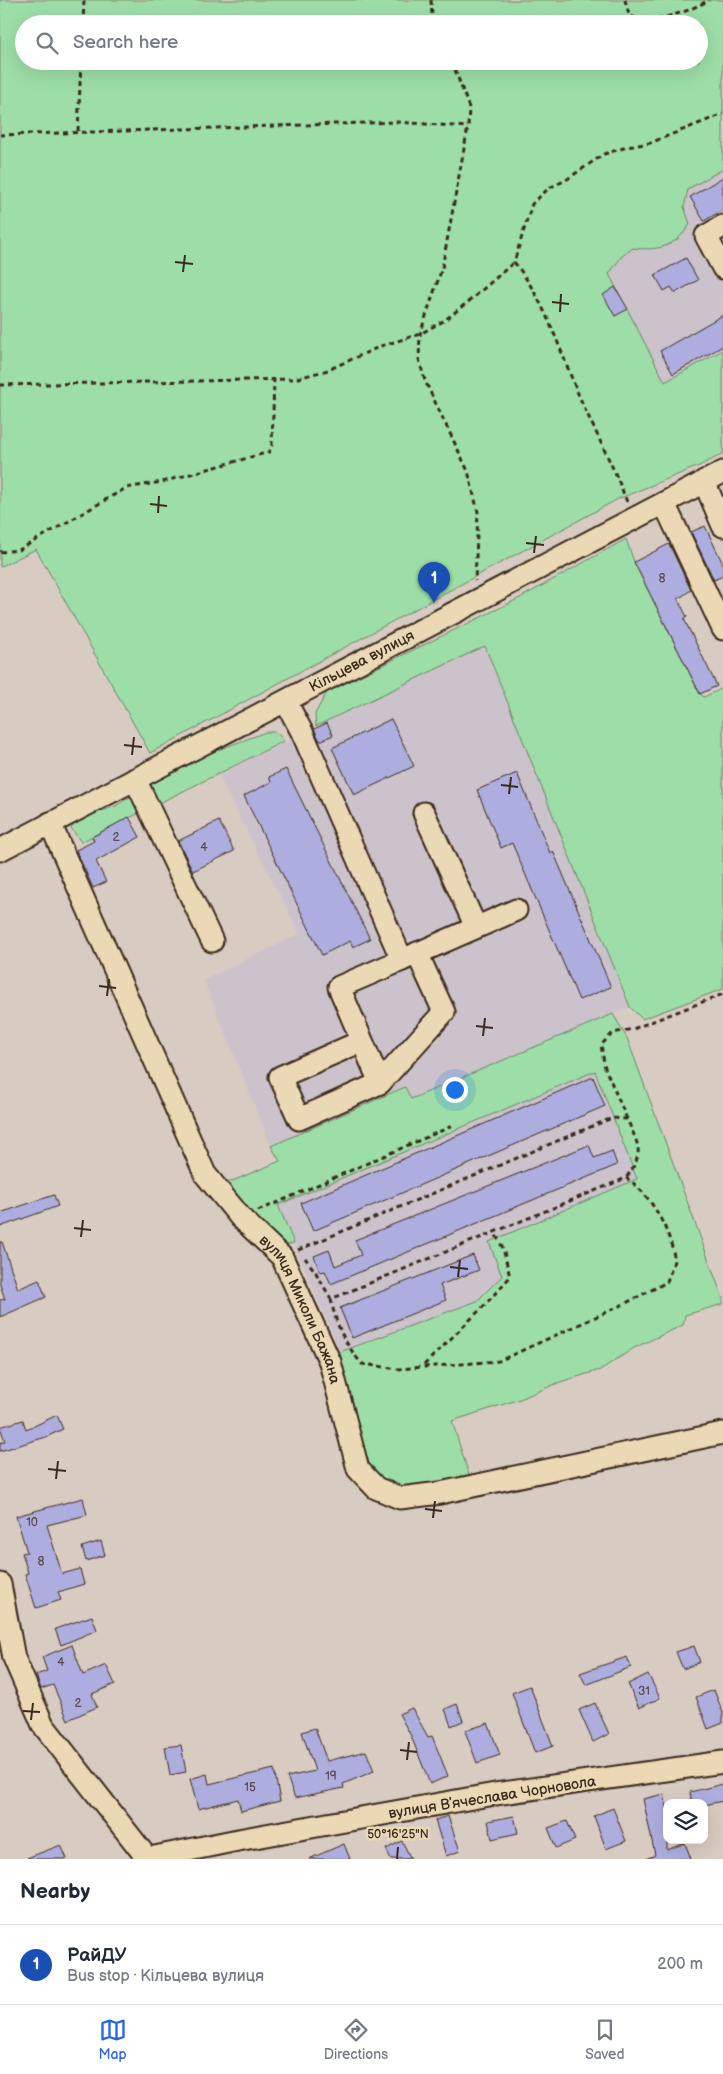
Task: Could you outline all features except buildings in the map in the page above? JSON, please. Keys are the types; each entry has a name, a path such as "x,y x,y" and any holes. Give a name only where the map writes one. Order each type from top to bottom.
{"street":[{"path":"723,226 706,236 723,268"},
{"path":"714,477 723,526"},
{"name":"Кільцева вулиця","path":"0,850 714,477"},
{"path":"664,503 723,629"},
{"path":"286,702 410,956 444,1012 380,1083 299,1119 280,1077 362,1041"},
{"path":"135,779 212,941"},
{"path":"424,813 476,927"},
{"name":"вулиця Миколи Бажана","path":"50,823 205,1174 242,1218 290,1253 330,1362 358,1469 376,1488 400,1498 440,1493 723,1433"},
{"path":"380,1083 339,987 516,910"},
{"path":"0,1584 14,1658 43,1725 146,1858"},
{"name":"вулиця Вʼячеслава Чорновола","path":"146,1858 495,1794 723,1762"}],"path":[{"path":"83,15 84,0"},
{"path":"431,0 432,15"},
{"path":"625,0 629,15"},
{"path":"671,15 695,8 709,0"},
{"path":"78,131 81,70"},
{"path":"455,70 469,108 468,127 442,268 420,334 419,360 425,381 468,471 478,512 477,565 471,604"},
{"path":"0,385 294,379 328,370 381,346 420,334 445,320 466,304 514,262 532,204 549,188 566,180 604,154 666,138 698,122 723,114"},
{"path":"0,135 397,122 468,127"},
{"path":"514,262 529,280 558,340 583,403 616,472 634,518"},
{"path":"0,552 19,550 126,488 162,482 269,452 272,446 274,379"},
{"path":"330,1299 626,1178 638,1162 639,1146 606,1068 601,1045 613,1033 633,1029 723,994"},
{"path":"290,1253 612,1118 627,1119"},
{"path":"242,1218 452,1126"},
{"path":"290,1253 315,1271 330,1299 335,1320 346,1344 362,1364 398,1369 423,1365 500,1361 667,1282 674,1257 659,1214 637,1184 626,1178"},
{"path":"423,1365 482,1308 510,1277 503,1248 494,1232"}],"shaded area":[{"path":"723,156 723,385 659,420 568,244"},
{"path":"485,645 630,1007 411,1099 404,1087 271,1146 204,980 300,934 218,775"},
{"path":"594,1070 637,1179 490,1242 502,1276 477,1301 340,1352 278,1205"}],"green space":[{"path":"0,0 723,0 723,169 688,189 684,207 690,224 679,238 666,246 658,248 633,248 622,256 609,274 665,382 723,350 723,454 699,466 618,499 150,753 36,549 0,567"},
{"path":"626,539 634,562 700,694 704,697 723,688 723,989 642,1019 630,1007 485,646 316,726 315,714 327,692 518,599"},
{"path":"266,732 276,732 284,741 81,842 71,828 82,817 114,807 166,774 199,757"},
{"path":"613,1014 627,1038 723,1299 723,1304 685,1315 683,1325 634,1348 600,1370 560,1382 520,1399 452,1421 469,1475 478,1477 399,1491 378,1482 364,1466 340,1352 477,1301 502,1276 489,1242 637,1179 595,1071 278,1205 294,1243 282,1246 223,1185 280,1161 271,1146 405,1087 411,1099"}],"place":[{"name":"РайДУ","path":"434,603"}]}
